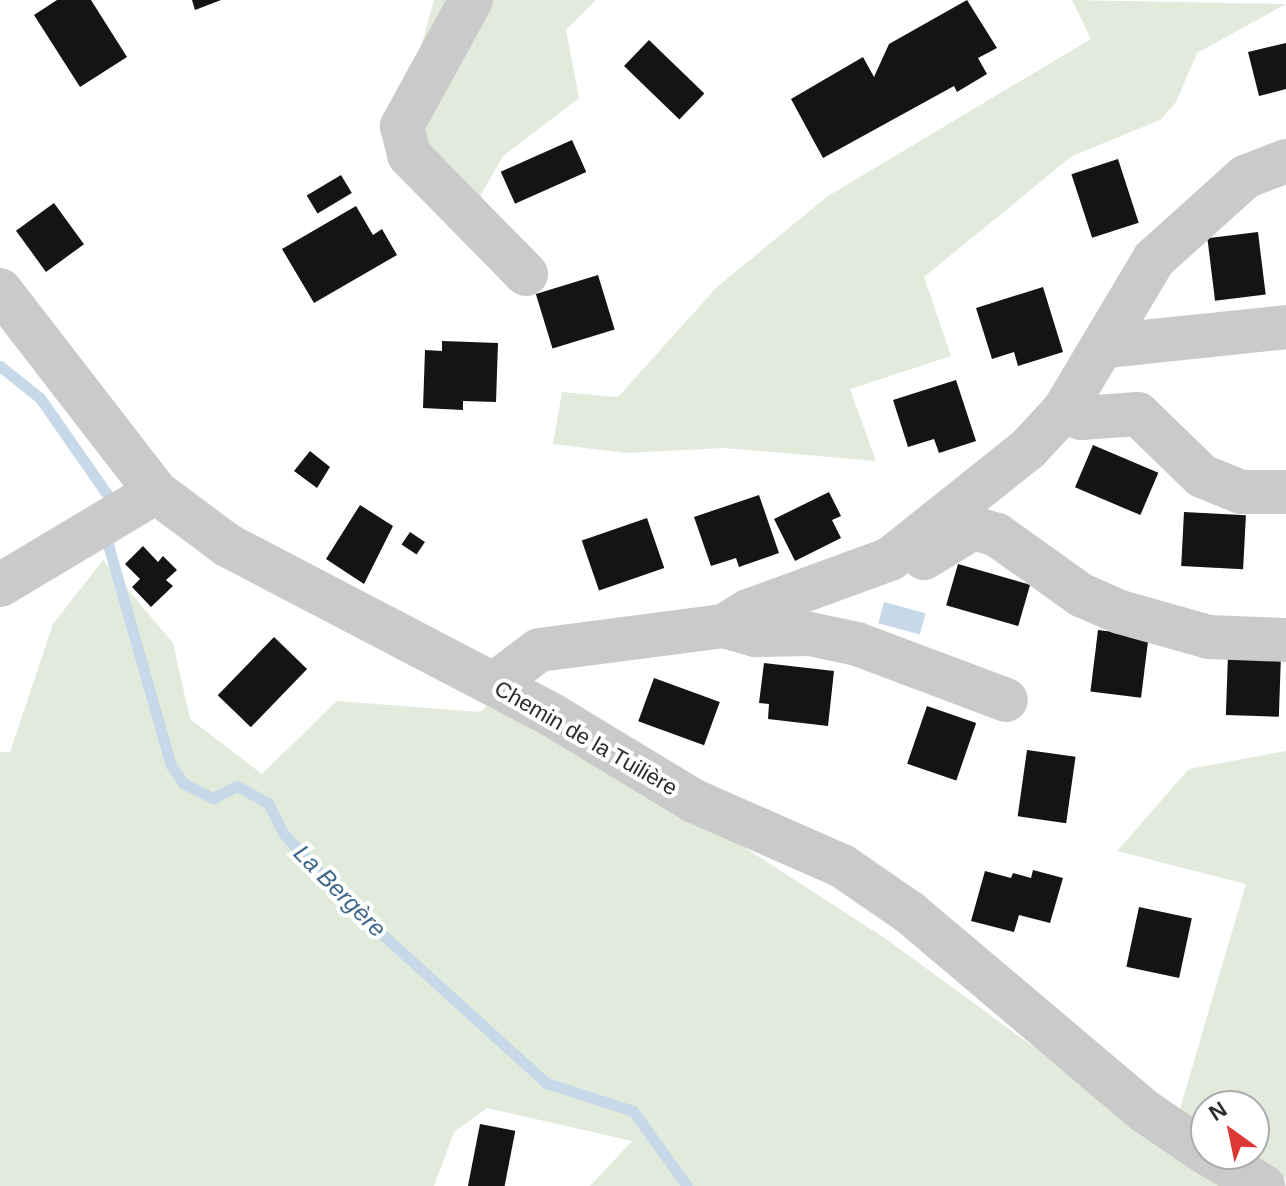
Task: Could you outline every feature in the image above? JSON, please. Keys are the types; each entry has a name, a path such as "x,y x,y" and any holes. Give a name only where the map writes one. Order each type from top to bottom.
{"street":[{"path":"471,0 402,126 409,155 526,274"},
{"path":"724,626 748,611 890,559 1028,449 1064,410 1106,346 1154,259 1245,177 1286,161"},
{"name":"Chemin de la Tuilière","path":"0,290 156,492 227,545 494,684 694,801 842,866 909,912 1146,1112 1190,1142"},
{"path":"1106,346 1286,327"},
{"path":"1064,410 1081,418 1138,414 1202,476 1241,492 1286,492"},
{"path":"0,585 156,492"},
{"path":"890,559 917,561 973,528 997,535 1081,595 1120,612 1209,637 1286,640"},
{"path":"494,684 539,650 724,626 756,635 810,634 857,644 1006,700"},
{"name":"Chemin de la Tuilière","path":"1236,1170 1263,1186"}],"green space":[{"path":"434,0 596,0 566,30 579,98 503,156 479,198 395,141"},
{"path":"1072,0 1286,4 1197,53 1176,102 1160,120 1072,156 924,277 951,356 850,389 876,461 723,448 626,453 553,444 562,392 618,397 717,287 828,196 1091,39"},
{"path":"103,560 173,643 190,719 262,774 337,701 480,712 490,703 693,814 886,939 1190,1161 1190,1170 1202,1170 1224,1186 590,1186 632,1141 487,1108 454,1132 434,1186 0,1186 0,752 10,752 53,624"},
{"path":"1286,751 1286,1179 1268,1170 1270,1090 1190,1090 1190,1120 1179,1112 1246,884 1117,851 1189,769"}],"water":[{"path":"884,602 926,613 920,634 878,623"}],"building":[{"path":"57,0 91,0 127,57 80,87 34,15"},
{"path":"192,0 221,0 195,10"},
{"path":"967,0 997,48 978,58 987,74 957,92 954,86 823,158 791,99 863,57 874,77 889,44"},
{"path":"649,40 704,93 679,119 624,66"},
{"path":"1286,43 1286,89 1259,96 1248,52"},
{"path":"572,140 586,172 515,204 501,172"},
{"path":"1118,159 1139,223 1092,238 1071,174"},
{"path":"341,175 352,193 318,214 307,196"},
{"path":"54,203 84,244 46,272 16,231"},
{"path":"356,206 373,235 382,229 397,255 314,303 282,249"},
{"path":"1258,232 1266,295 1215,301 1207,238"},
{"path":"598,275 615,330 553,349 536,294"},
{"path":"1043,287 1063,352 1018,366 1014,352 992,359 976,308"},
{"path":"442,341 498,343 496,402 463,401 463,410 423,408 425,350 442,351"},
{"path":"956,380 976,441 939,453 934,439 908,447 893,400"},
{"path":"1093,445 1158,473 1140,515 1075,487"},
{"path":"310,451 330,467 317,488 294,471"},
{"path":"829,492 841,516 832,520 841,538 795,561 774,519"},
{"path":"759,495 779,553 739,567 736,558 711,566 694,517"},
{"path":"360,505 393,526 364,584 326,559"},
{"path":"1184,512 1246,515 1243,569 1181,566"},
{"path":"647,518 664,568 599,591 582,540"},
{"path":"410,532 425,542 417,555 402,544"},
{"path":"143,546 158,562 163,556 177,570 166,580 173,586 151,607 132,587 140,579 125,564"},
{"path":"958,564 1030,585 1018,626 946,605"},
{"path":"1098,630 1149,636 1141,698 1090,692"},
{"path":"274,637 307,669 251,727 218,695"},
{"path":"1228,654 1281,656 1279,717 1226,715"},
{"path":"764,663 834,671 828,726 768,719 769,704 759,703"},
{"path":"654,678 720,702 704,745 638,721"},
{"path":"927,706 976,723 956,781 907,764"},
{"path":"1027,750 1076,757 1066,823 1018,816"},
{"path":"1033,870 1063,878 1050,923 1019,915 1014,932 971,921 985,871 1011,878 1013,873 1031,878"},
{"path":"1139,907 1192,918 1179,978 1126,967"},
{"path":"480,1124 515,1131 505,1186 468,1186"}],"waterway":[{"name":"La Bergère","path":"0,366 40,398 109,497"},
{"name":"La Bergère","path":"107,541 171,765 183,783 213,798 237,786 268,803 283,833 350,905 546,1083 633,1111 687,1186"}]}
